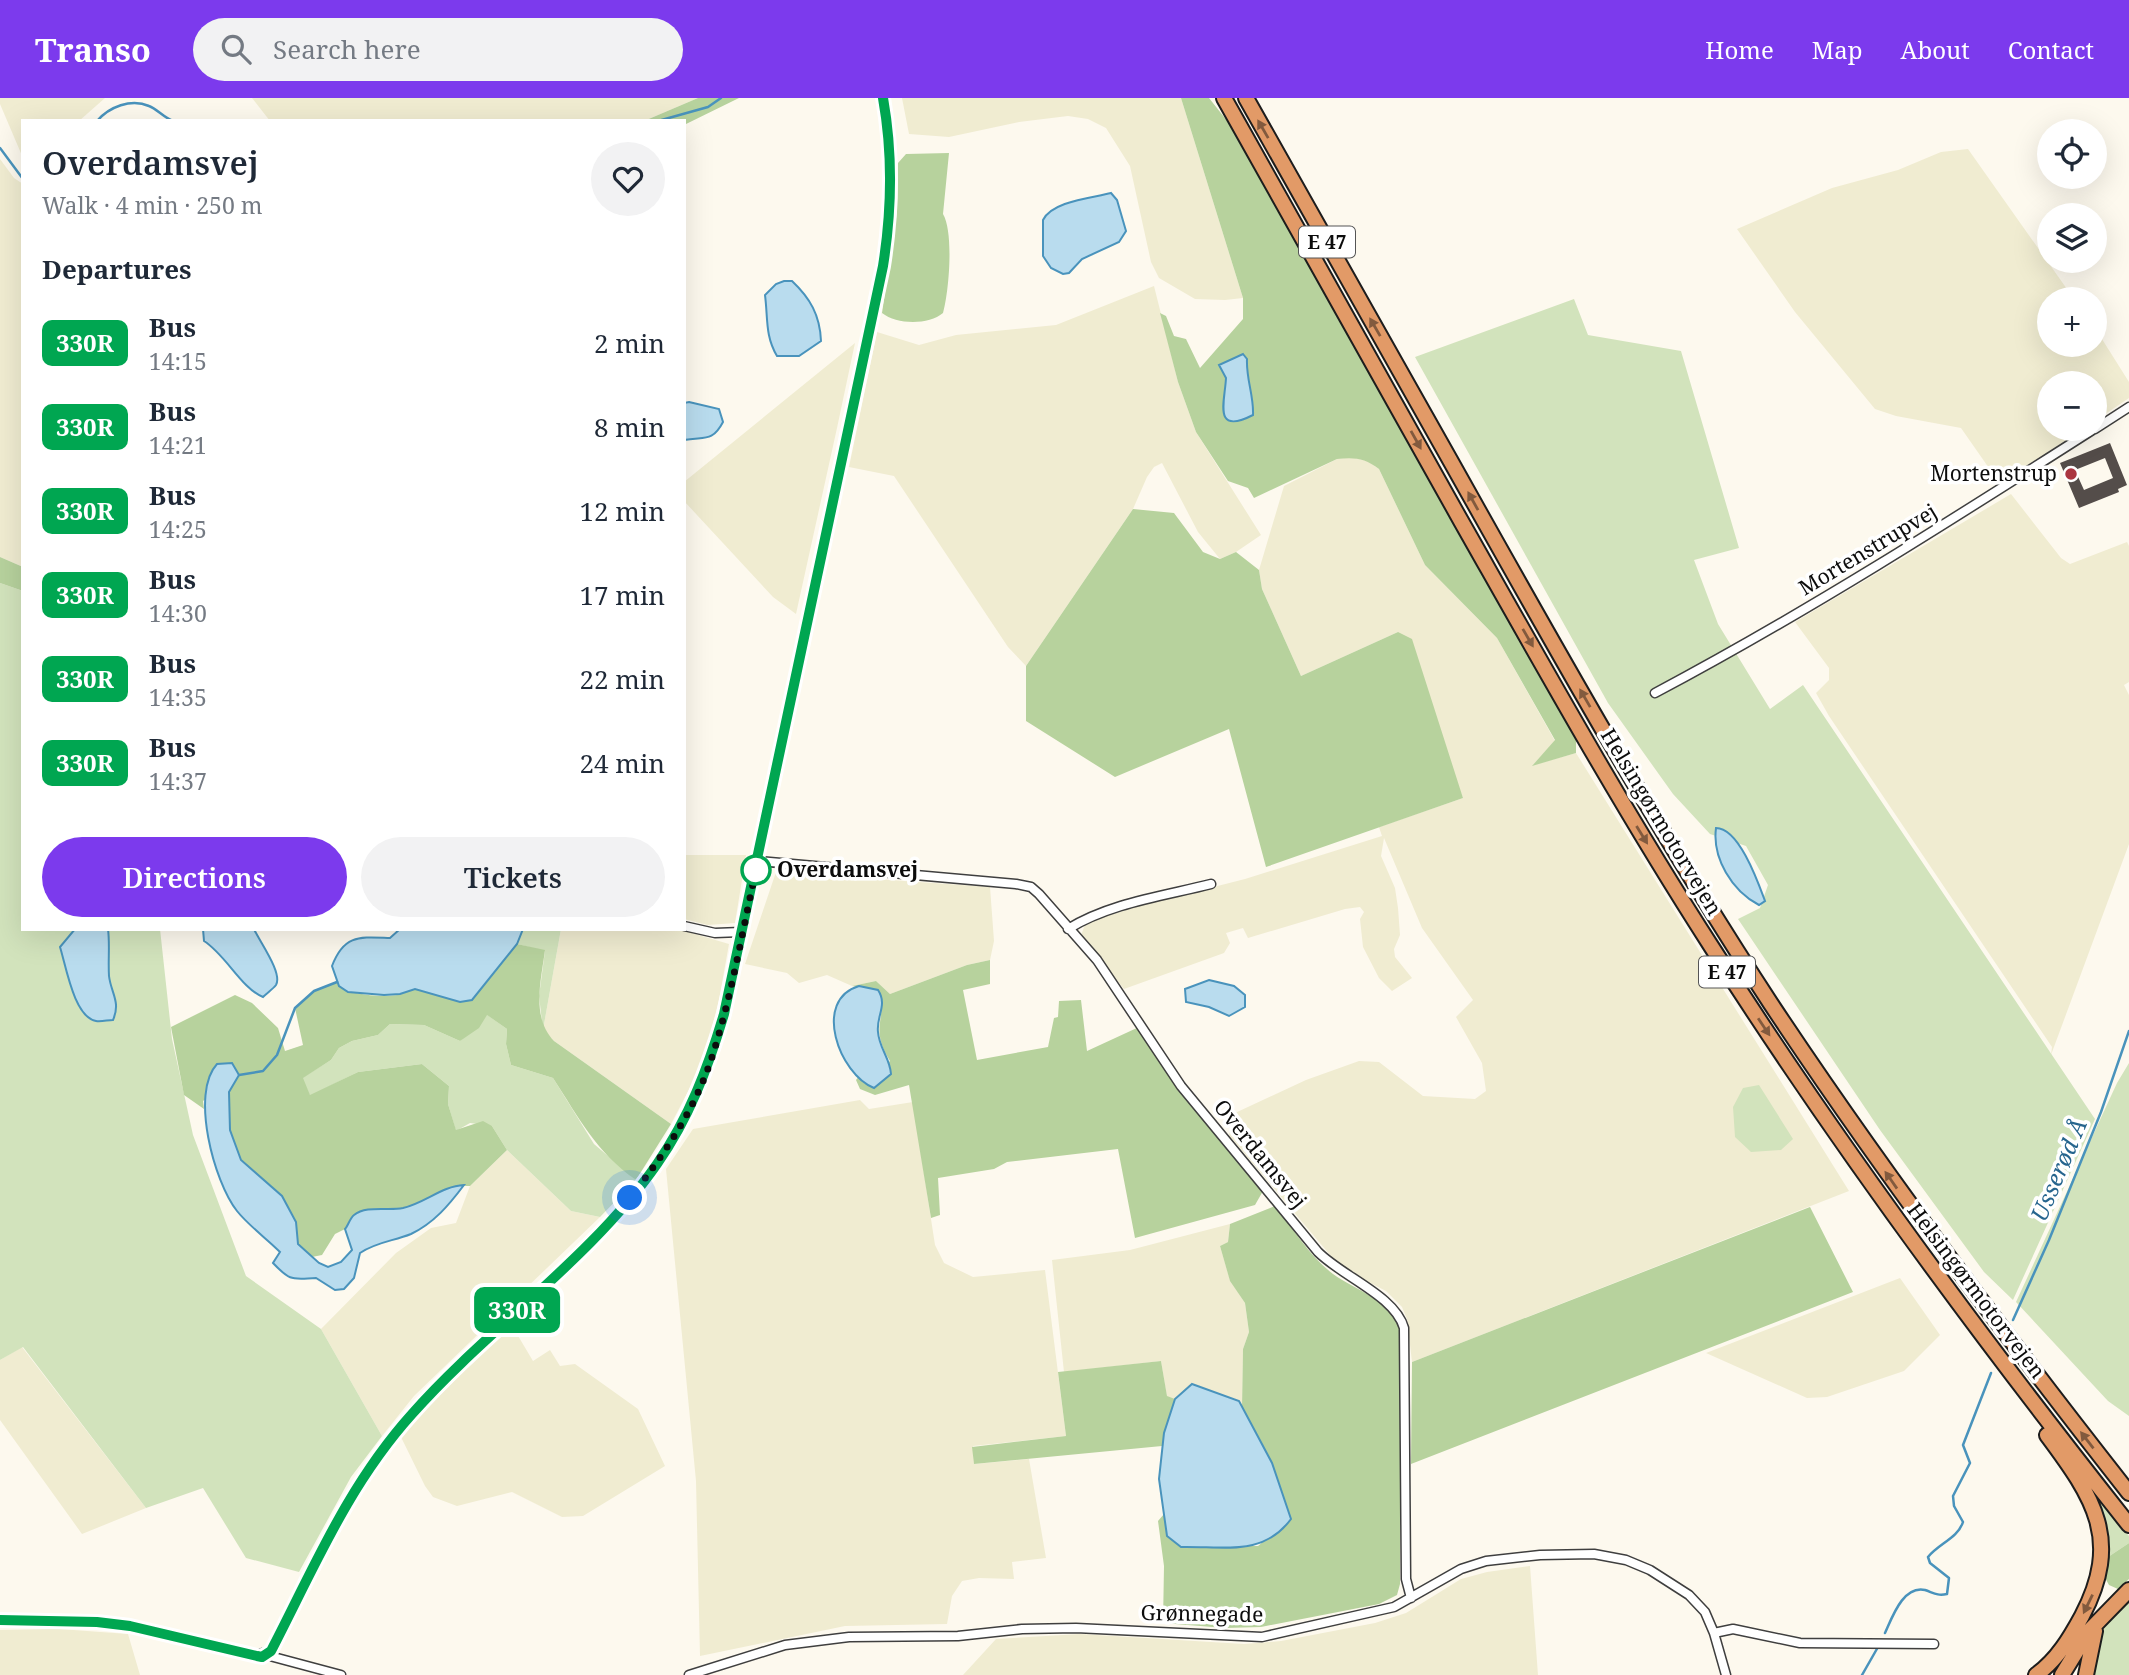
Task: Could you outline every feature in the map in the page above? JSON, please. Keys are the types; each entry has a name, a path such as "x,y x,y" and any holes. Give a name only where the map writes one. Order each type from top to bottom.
{"highway":[{"name":"Helsingørmotorvejen","path":"1224,98 1636,825 1759,1020 1952,1297 2129,1525"},
{"name":"Helsingørmotorvejen","path":"1246,98 1529,602 1654,818 1730,940 1893,1183 2035,1374 2129,1493"},
{"path":"1952,1297 1985,1354 2080,1484 2091,1503 2102,1538 2098,1582 2089,1603 2060,1653 2036,1675"},
{"path":"2062,1675 2088,1632 2129,1590"},
{"path":"2086,1675 2091,1643 2104,1614"}],"street":[{"path":"0,1620 97,1622 130,1626 257,1656 271,1651 348,1499 387,1445 443,1382 597,1234 656,1165 679,1128 710,1062 724,1014 883,266 891,200 890,150 883,98"},
{"name":"Mortenstrupvej","path":"2107,421 2129,407"},
{"name":"Mortenstrupvej","path":"1655,693 1731,653 1923,539 2076,441"},
{"name":"Overdamsvej","path":"758,861 1016,884 1031,887 1039,894 1097,960 1181,1086 1318,1252 1334,1268 1384,1300 1401,1318 1404,1328 1406,1579 1411,1598"},
{"path":"1068,929 1082,920 1114,909 1211,884"},
{"path":"686,926 715,933 741,932"},
{"name":"Grønnegade","path":"689,1675 785,1645 849,1637 958,1636 1022,1629 1076,1628 1262,1637 1382,1610 1411,1598 1461,1569 1486,1561 1540,1555 1594,1554 1626,1560 1673,1583 1705,1612 1726,1675"},
{"path":"1714,1633 1733,1629 1800,1643 1934,1644"},
{"path":"266,1654 341,1675"}],"shaded area":[{"path":"0,98 105,98 81,119 21,119 21,153 0,104"},
{"path":"252,98 698,98 649,119 268,119"},
{"path":"902,98 1181,98 1243,298 1195,299 1159,278 1151,262 1130,166 1106,128 1088,119 1068,116 1019,122 949,137 909,134"},
{"path":"1968,149 2037,247 2037,273 2056,273 2066,287 2037,287 2037,357 2107,357 2107,347 2129,382 2129,398 2107,413 2107,371 2037,371 2037,441 2065,441 2007,479 1991,471 1961,428 1896,416 1875,409 1795,312 1737,229 1832,188 1898,170 1941,152"},
{"path":"0,159 14,178 21,183 21,566 0,557"},
{"path":"1154,286 1178,382 1196,432 1261,535 1220,559 1198,532 1162,463 1154,467 1133,509 1026,666 1008,647 894,476 849,467 877,332 919,345 956,335 1056,325"},
{"path":"855,343 796,614 773,597 686,503 686,480"},
{"path":"1351,457 1368,461 1379,469 1425,565 1497,638 1555,741 1533,765 1576,753 1849,1191 1412,1362 1407,1319 1402,1307 1386,1291 1341,1268 1229,1135 1235,1113 1306,1080 1359,1061 1379,1062 1423,1096 1475,1099 1486,1091 1482,1063 1456,1017 1473,1000 1422,928 1384,838 1381,856 1395,888 1398,908 1400,935 1394,949 1395,957 1412,978 1392,991 1379,978 1363,947 1360,919 1364,912 1360,907 1248,938 1243,928 1226,933 1230,943 1224,953 1124,989 1081,936 1085,924 1092,921 1135,907 1245,879 1382,836 1379,827 1463,798 1398,632 1301,676 1262,589 1259,570 1284,486 1337,459"},
{"path":"2011,494 2061,558 2070,564 2127,542 2129,546 2129,682 2124,685 2129,695 2129,844 2051,1055 2052,1047 1829,716 1816,693 1829,680 1829,668 1795,622"},
{"path":"686,855 746,855 735,923 708,925 686,920"},
{"path":"776,872 990,887 994,941 990,960 967,965 890,994 876,981 852,986 827,975 799,983 787,973 745,964"},
{"path":"561,931 685,931 729,944 719,1000 703,1063 671,1124 554,1041 543,1030"},
{"path":"860,1100 869,1109 913,1102 935,1245 944,1263 973,1277 1045,1270 1066,1436 973,1446 974,1464 1029,1459 1046,1558 1012,1562 1014,1579 979,1578 962,1581 952,1596 947,1624 845,1626 700,1656 696,1481 666,1169 693,1129"},
{"path":"507,1150 571,1211 600,1217 414,1396 382,1436 321,1329 396,1253 431,1228 456,1223 470,1186"},
{"path":"1230,1224 1228,1242 1220,1246 1230,1280 1245,1303 1249,1332 1243,1349 1242,1407 1239,1401 1192,1384 1175,1399 1167,1397 1161,1361 1064,1372 1052,1260 1130,1250"},
{"path":"1900,1278 1940,1335 1904,1371 1827,1397 1807,1398 1706,1353"},
{"path":"511,1324 533,1361 550,1350 560,1366 575,1364 638,1409 665,1466 583,1516 562,1517 512,1492 457,1506 433,1497 400,1435"},
{"path":"22,1347 146,1508 82,1534 0,1420 0,1360"},
{"path":"1530,1566 1538,1675 963,1675 996,1639 1080,1634 1244,1644 1281,1641 1375,1623 1406,1613 1461,1579"},
{"path":"60,1629 128,1634 140,1675 0,1675 0,1630"}],"green space":[{"path":"698,98 739,98 686,124 686,119 649,119"},
{"path":"1181,98 1209,98 1228,122 1576,740 1576,753 1532,766 1555,740 1497,638 1425,565 1379,469 1359,459 1337,459 1254,498 1248,488 1228,481 1196,432 1178,382 1160,313 1166,316 1174,336 1186,339 1200,368 1243,319 1243,298"},
{"path":"949,153 943,214 948,234 949,262 943,313 930,320 896,320 882,313 897,212 898,163 906,154"},
{"path":"1574,299 1588,335 1681,351 1739,548 1694,560 1718,624 1770,709 1803,685 2095,1119 2013,1300 1984,1272 1880,1130 1738,919 1760,908 1768,885 1746,846 1710,834 1673,794 1608,703 1415,357"},
{"path":"1133,509 1174,513 1203,552 1220,559 1236,552 1259,570 1262,589 1301,676 1398,632 1412,639 1463,798 1266,867 1229,729 1115,777 1026,721 1026,666"},
{"path":"0,557 21,566 21,590 0,583"},
{"path":"0,583 21,590 21,931 160,931 172,1039 193,1135 246,1276 321,1329 382,1436 351,1477 299,1572 246,1558 203,1488 146,1508 23,1347 0,1360"},
{"path":"522,931 561,931 543,1030 539,996 545,951 517,944"},
{"path":"517,944 545,950 540,1010 542,1021 554,1041 671,1124 636,1180 599,1146 553,1078 511,1065 506,1044 507,1029 487,1015 479,1028 460,1041 424,1025 390,1024 378,1035 352,1041 339,1048 331,1060 303,1078 310,1095 358,1072 422,1064 449,1086 448,1104 456,1130 483,1121 492,1126 507,1150 470,1186 457,1186 422,1203 399,1209 370,1209 354,1215 345,1229 335,1234 322,1255 312,1257 298,1244 296,1228 287,1205 243,1162 234,1148 228,1120 228,1102 230,1089 239,1075 203,1101 204,1109 184,1095 171,1027 235,995 252,1003 278,1028 285,1051 303,1045 295,1008 314,991 337,982 341,987 356,993 383,996 419,989 451,999 472,1000"},
{"path":"990,960 990,984 963,990 977,1060 1048,1047 1054,1018 1058,1017 1059,1001 1081,1000 1087,1051 1139,1027 1179,1086 1263,1191 1255,1205 1135,1238 1118,1149 1007,1162 994,1169 938,1178 940,1215 931,1218 909,1085 875,1095 860,1089 856,1080 859,1076 865,1084 890,1061 880,1039 881,1000 878,990 852,986 876,981 890,994 967,965"},
{"path":"486,1014 507,1029 506,1044 511,1065 553,1078 594,1144 636,1180 600,1217 571,1211 507,1150 492,1126 470,1123 456,1131 448,1104 449,1086 422,1064 358,1072 310,1096 302,1078 331,1060 339,1048 352,1041 378,1035 390,1024 424,1025 460,1041"},
{"path":"2129,1063 2129,1416 2108,1401 2016,1302 2117,1083"},
{"path":"1759,1085 1793,1139 1781,1150 1751,1152 1735,1137 1733,1107 1743,1088"},
{"path":"1275,1206 1309,1251 1325,1267 1381,1303 1389,1310 1400,1329 1400,1584 1397,1595 1379,1604 1261,1627 1225,1628 1163,1623 1164,1566 1158,1521 1164,1514 1167,1536 1225,1546 1258,1546 1291,1519 1272,1463 1242,1407 1243,1349 1249,1332 1245,1303 1230,1281 1220,1246 1228,1242 1230,1224"},
{"path":"1810,1207 1853,1292 1411,1464 1412,1362"},
{"path":"1161,1361 1167,1396 1175,1399 1162,1446 974,1464 972,1447 1066,1436 1058,1372"},
{"path":"2078,1472 2129,1536 2129,1543 2108,1557 2103,1523"},
{"path":"2129,1543 2129,1579 2118,1589 2109,1585 2104,1576 2108,1557"},
{"path":"2129,1599 2129,1675 2091,1675 2102,1629"}],"water":[{"path":"1111,193 1117,200 1126,231 1119,242 1082,259 1069,273 1063,274 1051,268 1043,256 1043,220 1063,204"},
{"path":"792,281 804,294 819,323 821,341 799,356 777,356 769,334 765,295 776,284"},
{"path":"1243,354 1247,359 1253,415 1231,421 1226,419 1224,413 1226,378 1219,365"},
{"path":"686,403 719,409 723,422 719,429 711,436 686,440"},
{"path":"1716,828 1724,830 1740,846 1765,901 1759,905 1740,891 1726,873 1717,851"},
{"path":"73,931 108,931 109,976 116,1003 113,1020 98,1021 88,1017 82,1010 68,978 60,947"},
{"path":"203,931 255,931 273,965 276,985 263,997 255,993 204,941"},
{"path":"398,931 522,931 517,944 472,1000 460,1002 415,989 384,995 348,992 339,986 332,966 342,948 362,938 390,938"},
{"path":"1209,980 1234,986 1245,995 1245,1007 1229,1016 1209,1007 1186,1002 1185,989"},
{"path":"859,986 878,990 882,1001 878,1032 891,1074 874,1088 861,1080 850,1068 836,1037 834,1021 837,1006 845,994"},
{"path":"232,1063 239,1075 229,1092 230,1130 241,1160 282,1196 296,1222 298,1244 319,1263 328,1267 341,1262 352,1250 345,1229 359,1212 403,1208 448,1188 464,1185 453,1200 427,1225 411,1234 372,1246 360,1253 354,1278 344,1289 335,1290 316,1278 297,1279 284,1274 273,1263 280,1252 237,1211 228,1198 213,1159 205,1116 209,1077 217,1064"},
{"path":"1192,1384 1239,1401 1272,1463 1291,1519 1268,1539 1242,1547 1181,1547 1167,1536 1159,1479 1164,1433 1175,1399"}],"building":[{"name":"Mortenstrup","path":"2110,443 2127,485 2118,489 2119,492 2079,508 2060,463","holes":["2105,458 2113,478 2084,490 2075,470"]}],"waterway":[{"path":"665,119 708,107 721,98"},
{"path":"99,119 114,108 135,103 152,107 170,119"},
{"path":"0,148 21,176"},
{"path":"239,1075 263,1071 277,1055 295,1008 314,991 337,982"},
{"name":"Usserød Å","path":"2013,1320 2101,1112 2129,1031"},
{"name":"Usserød Å","path":"1885,1633 1899,1604 1910,1592 1925,1590 1947,1594 1949,1578 1930,1563 1928,1557 1952,1537 1963,1522 1954,1506 1953,1496 1970,1463 1963,1445 1991,1373"},
{"name":"Usserød Å","path":"1862,1675 1878,1647"}],"bus line":[{"name":"330R","path":"0,1620 97,1622 130,1626 262,1657 271,1651 348,1499 387,1445 412,1413 597,1234 656,1165 679,1128 710,1062 724,1014 883,266 891,200 890,150 883,98"}],"place":[{"name":"Mortenstrup","path":"2071,474"},
{"name":"Overdamsvej","path":"756,870"}],"route":[{"path":"630,1198 656,1165 679,1128 710,1062 724,1014 741,932 758,861 756,870"}]}
